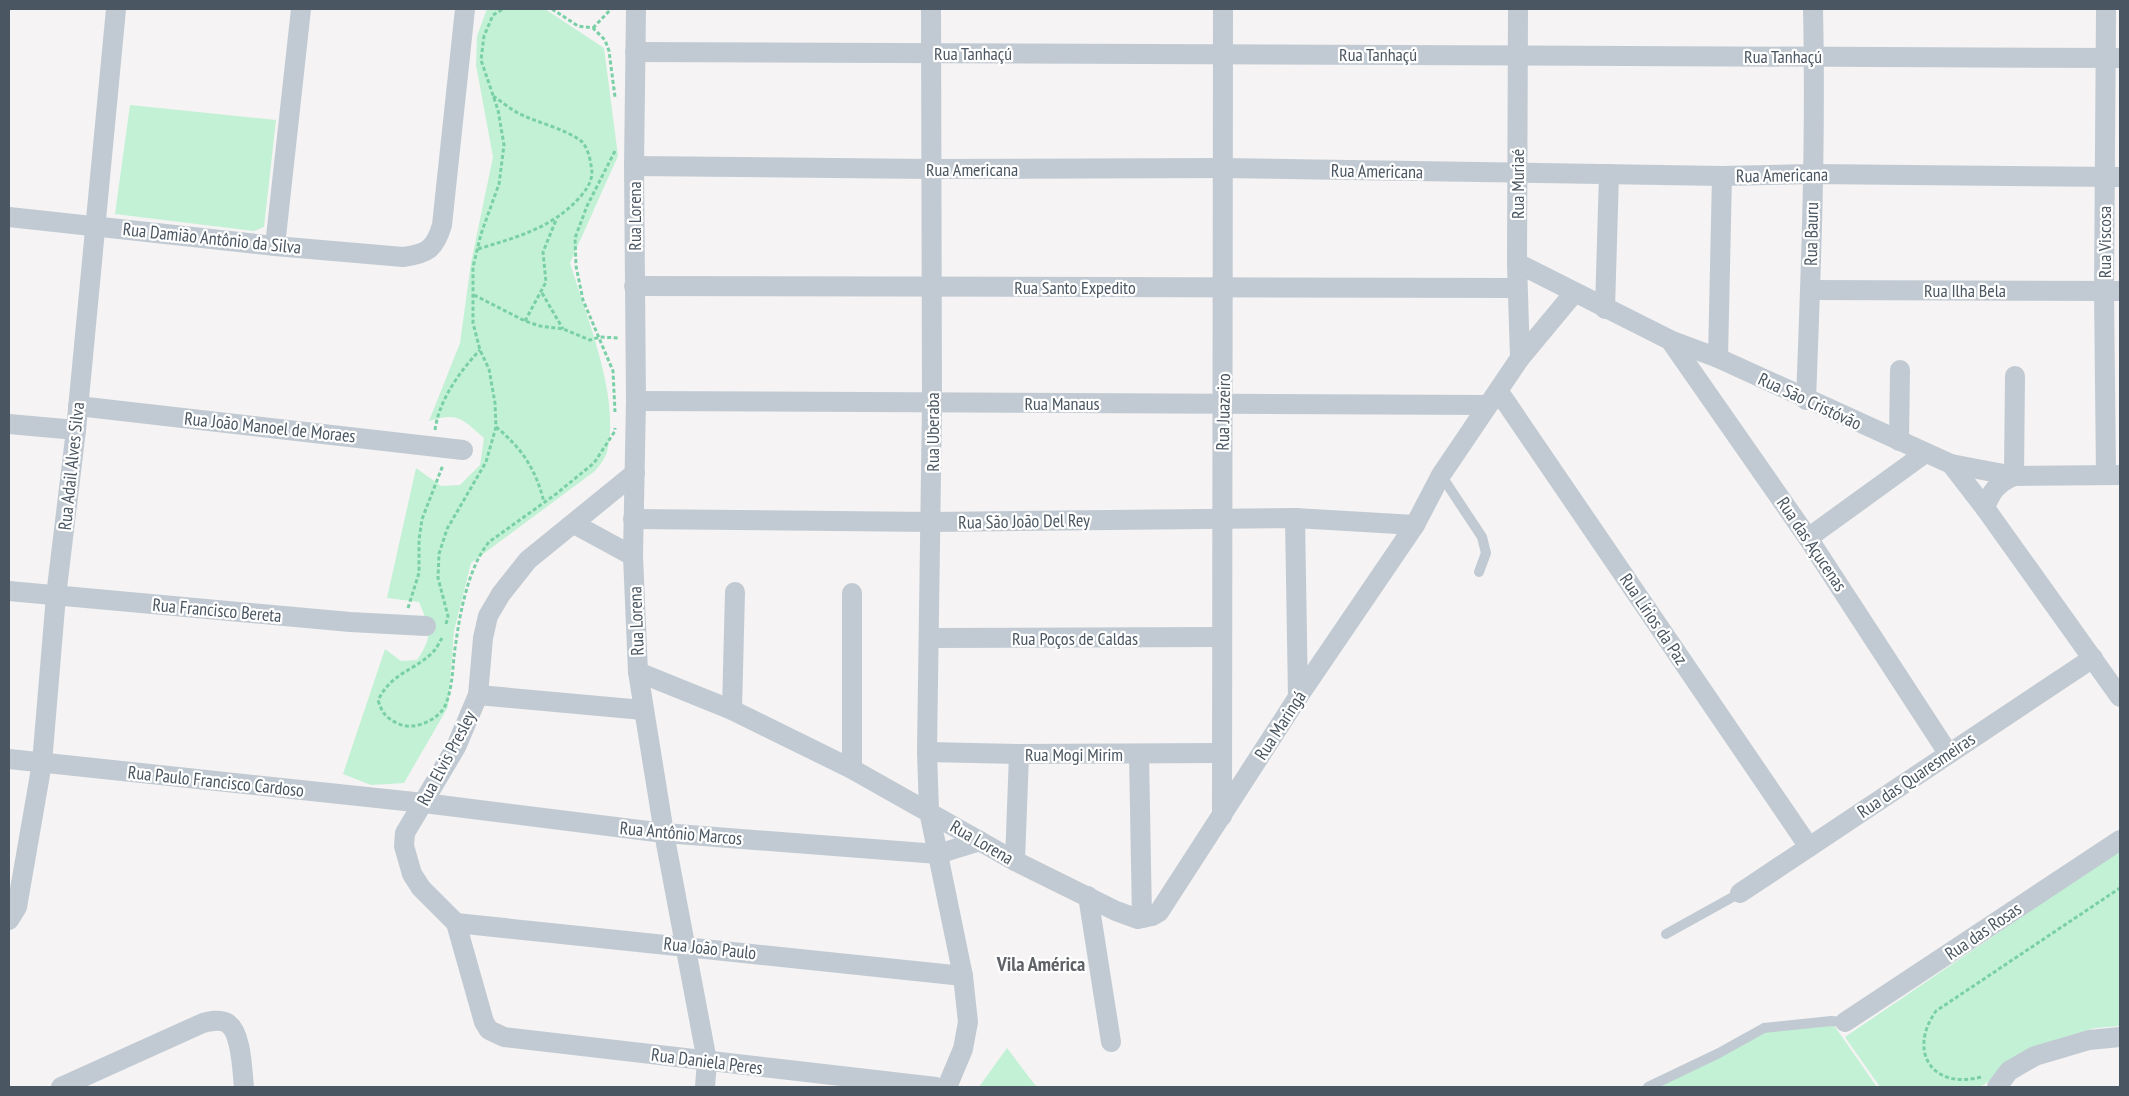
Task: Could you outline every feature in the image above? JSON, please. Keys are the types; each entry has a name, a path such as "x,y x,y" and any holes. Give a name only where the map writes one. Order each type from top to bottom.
{"street":[{"name":"Rua Adail Alves Silva","path":"9,920 17,908 42,763 56,596 76,430 116,9"},
{"path":"275,246 301,9"},
{"name":"Rua Damião Antônio da Silva","path":"9,217 275,246 403,256 416,255 431,248 438,239 442,225 465,9"},
{"name":"Rua Lorena","path":"636,9 634,166 636,401 633,556 638,672 732,710 852,768 1015,861 1130,917 1142,918"},
{"name":"Rua Uberaba","path":"931,9 932,522 927,752 929,811 963,976 968,1022 964,1049 946,1087"},
{"name":"Rua Juazeiro","path":"1222,816 1223,9"},
{"name":"Rua Muriaé","path":"1518,9 1516,263 1520,358"},
{"name":"Rua Bauru","path":"1806,400 1810,290 1814,57 1813,9"},
{"name":"Rua Viscosa","path":"2106,9 2113,58 2113,475"},
{"name":"Rua Tanhaçú","path":"635,52 2113,58"},
{"name":"Rua Americana","path":"634,166 930,169 1224,168 1722,176 1812,174 2112,177"},
{"path":"1605,309 1609,174"},
{"path":"1718,358 1722,176"},
{"name":"Rua São Cristóvão","path":"1516,263 1670,340 1718,358 1924,454 1951,464 2014,476 2113,475"},
{"name":"Rua Santo Expedito","path":"634,286 1517,288"},
{"name":"Rua Ilha Bela","path":"1810,290 2112,290"},
{"path":"1415,525 1441,475 1520,358 1574,293"},
{"name":"Rua das Açucenas","path":"1670,340 1808,538 1948,753"},
{"path":"1898,441 1900,370"},
{"path":"1985,508 1993,490 2003,480 2014,476 2015,376"},
{"name":"Rua Manaus","path":"636,401 1223,404 1493,398"},
{"name":"Rua Lírios da Paz","path":"1493,398 1808,847"},
{"name":"Rua João Manoel de Moraes","path":"78,406 448,448"},
{"path":"9,424 76,430"},
{"path":"1808,538 1924,454"},
{"path":"1951,464 1985,508 2120,697"},
{"name":"Rua Elvis Presley","path":"456,922 421,888 412,874 406,859 405,833 456,747 478,695 480,664 488,616 505,588 528,560 635,474"},
{"path":"1295,518 1298,697"},
{"name":"Rua São João Del Rey","path":"633,519 932,522 1295,518 1415,525"},
{"path":"574,524 633,556"},
{"name":"Rua Maringá","path":"1142,918 1159,912 1298,697 1415,525"},
{"name":"Rua Francisco Bereta","path":"9,592 438,629"},
{"path":"732,710 735,592"},
{"path":"852,593 852,768"},
{"name":"Rua Poços de Caldas","path":"930,638 1221,637"},
{"name":"Rua das Quaresmeiras","path":"1740,892 2093,658"},
{"path":"638,672 664,834 707,1061 705,1087"},
{"path":"478,695 643,710"},
{"name":"Rua Mogi Mirim","path":"927,752 1018,754 1222,753"},
{"path":"1015,861 1018,754"},
{"path":"1139,754 1142,918"},
{"name":"Rua Paulo Francisco Cardoso","path":"9,759 424,803"},
{"name":"Rua Antônio Marcos","path":"424,803 664,834 938,854"},
{"name":"Rua das Rosas","path":"1846,1022 2120,840"},
{"path":"938,854 980,841"},
{"path":"1088,896 1111,1042"},
{"name":"Rua João Paulo","path":"456,922 963,976"},
{"name":"Rua Daniela Peres","path":"456,922 484,1022 489,1030 504,1037 936,1087"},
{"path":"61,1087 203,1023 217,1020 227,1023 234,1033 239,1047 244,1087"},
{"path":"1993,1081 2036,1056 2089,1040 2120,1037"}],"lane":[{"path":"1441,475 1482,537 1486,553 1479,572"},
{"path":"1666,934 1740,892"},
{"path":"1648,1087 1720,1053 1764,1028 1832,1021 1846,1022"}],"path":[{"path":"503,9 493,15 484,36 481,60 498,110 504,145 499,184 481,234 473,268 473,324 480,350 489,369 495,403 496,427 486,462 447,529 439,554 438,578 448,616 438,629 433,653 395,677 385,687 378,700 382,713 405,727 416,726 430,720 444,708 452,687 460,618 482,550 489,542 594,463 615,431 613,371 583,300 576,266 575,238 587,206 616,148"},
{"path":"552,9 578,26 593,28 605,40 610,52 614,95 618,103"},
{"path":"593,28 611,9"},
{"path":"478,249 525,234 556,219 588,187 593,174 589,156 582,142 542,121 518,113 492,96"},
{"path":"525,321 542,293 546,282 543,252 556,219"},
{"path":"542,293 563,329"},
{"path":"474,295 525,321 540,326 563,329 590,340 600,337 635,339"},
{"path":"402,625 419,573 419,540 422,519 448,448 436,424 445,399 469,361 480,350"},
{"path":"496,427 522,451 532,466 544,502"},
{"path":"1993,1081 1949,1079 1931,1067 1923,1046 1924,1034 1932,1017 1936,1011 2120,888"}],"green space":[{"path":"487,9 545,9 604,48 618,156 570,263 606,382 610,431 607,452 595,471 471,563 454,631 448,707 404,783 371,785 343,774 385,649 401,661 417,660 428,638 428,625 419,602 387,598 416,468 441,486 460,485 480,465 484,438 477,431 465,422 453,417 429,421 460,343 471,263 493,157 476,65 477,36"},
{"path":"130,105 276,120 264,227 254,231 115,214"},
{"path":"2120,850 2120,1026 2095,1028 2056,1040 1980,1087 1880,1087 1845,1037"},
{"path":"1831,1021 1877,1087 1660,1087 1694,1065 1764,1028"},
{"path":"1007,1048 1035,1085 1039,1087 979,1087"}],"district":[{"name":"Vila América","path":"1041,964"}]}
